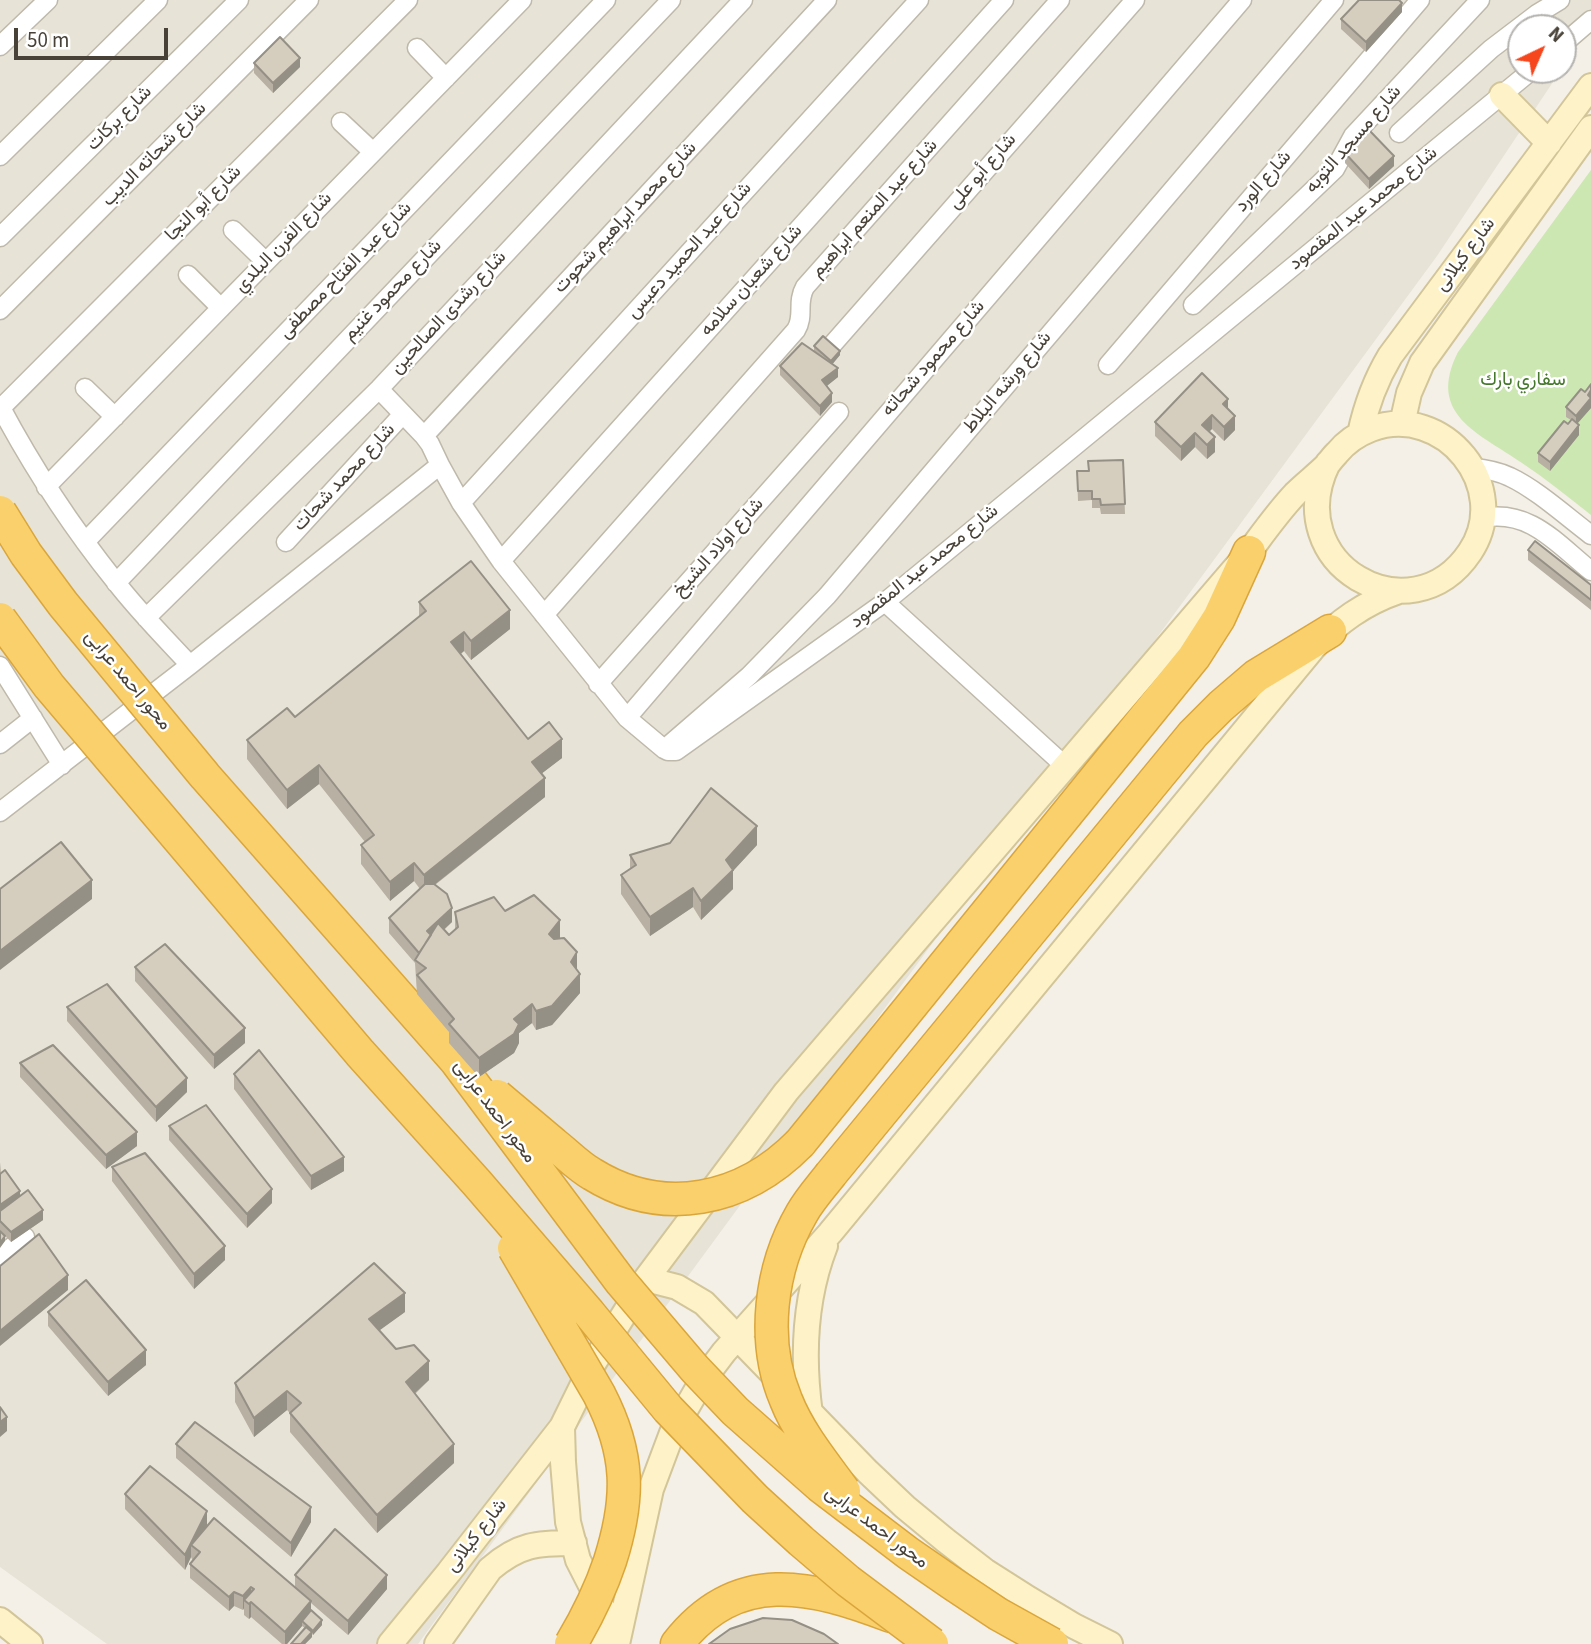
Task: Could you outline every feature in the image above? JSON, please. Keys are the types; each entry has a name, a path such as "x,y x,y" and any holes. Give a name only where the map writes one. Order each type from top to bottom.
{"highway":[{"name":"محور احمد عرابى","path":"0,512 26,554 63,604 205,776 456,1061 621,1282 687,1361 777,1449 865,1521 953,1584 1052,1644"},
{"path":"456,1061 573,1161 609,1184 628,1191 670,1198 712,1195 751,1181 769,1170 786,1157 815,1125 1194,657 1219,618 1249,552"},
{"path":"0,619 50,686 351,1043 477,1183 668,1409 754,1499 801,1541 896,1619 932,1644"},
{"path":"865,1521 807,1439 785,1400 778,1377 772,1304 782,1257 797,1224 816,1193 1193,734 1256,676 1330,631"},
{"path":"477,1183 599,1394 616,1433 621,1454 625,1496 618,1538 605,1578 589,1614 571,1644"},
{"path":"677,1644 702,1616 734,1597 753,1591 791,1589 832,1597 896,1619"}],"street":[{"path":"0,46 48,0"},
{"path":"0,156 158,0"},
{"name":"شارع بركات","path":"0,237 239,0"},
{"name":"شارع شحاته الديب","path":"0,310 309,0"},
{"name":"شارع أبو النجا","path":"0,407 408,0"},
{"name":"شارع عبد الفتاح مصطفى","path":"85,542 606,0"},
{"name":"شارع محمود غنيم","path":"116,583 670,0"},
{"name":"شارع رشدى الصالحين","path":"146,618 379,389 743,0"},
{"name":"شارع محمد ابراهيم شحوت","path":"424,436 827,0"},
{"name":"شارع عبد الحميد دعبس","path":"461,503 919,0"},
{"name":"شارع شعبان سلامه","path":"501,561 1004,0"},
{"name":"شارع عبد المنعم ابراهيم","path":"544,615 796,330 801,320 799,300 805,287 1060,0"},
{"name":"شارع أبو على","path":"832,345 1135,0"},
{"name":"شارع محمود شحاته","path":"627,718 1241,0"},
{"name":"شارع ورشه البلاط","path":"664,749 749,676 827,596 1334,0"},
{"name":"شارع الورد","path":"1108,365 1420,0"},
{"name":"شارع مسجد التوبه","path":"1193,305 1335,169 1353,136 1480,0"},
{"path":"1399,133 1491,49 1560,0"},
{"name":"شارع الفرن البلدي","path":"46,486 446,78 515,2"},
{"path":"1577,32 1591,20"},
{"path":"417,48 446,78"},
{"name":"شارع محمد عبد المقصود","path":"664,749 672,752 680,749 885,603 1516,84"},
{"name":"شارع كيلانى","path":"1360,434 1371,394 1390,356 1591,86"},
{"path":"1503,95 1549,144"},
{"path":"341,122 373,152"},
{"name":"شارع كيلانى","path":"1402,424 1409,393 1422,363 1591,128"},
{"path":"233,230 266,262"},
{"path":"188,275 221,308"},
{"path":"85,388 115,417"},
{"path":"379,389 430,444 461,503 501,561 598,684 627,718 664,749"},
{"path":"0,407 46,486 85,542 116,583 190,665"},
{"name":"شارع اولاد الشيخ","path":"598,684 839,411"},
{"name":"شارع محمد شحات","path":"286,542 403,414"},
{"path":"617,1644 643,1518 660,1461 672,1433 713,1366 830,1233 1304,659 1330,631 1364,606 1399,591 1424,587 1448,576 1471,550 1482,518 1479,484 1472,468 1463,453 1450,441 1419,426 1402,424 1373,428 1342,447 1328,464 1322,477 1316,507 1322,538 1339,564 1366,583 1399,591"},
{"name":"شارع كيلانى","path":"390,1644 562,1427 593,1364 646,1279 786,1092 1249,552 1281,509 1328,464"},
{"path":"0,811 190,665 440,465"},
{"path":"1472,468 1496,472 1520,482 1591,535"},
{"path":"1482,518 1506,516 1529,522 1591,571"},
{"path":"885,603 1065,766"},
{"path":"0,666 62,765"},
{"path":"0,744 33,718"},
{"path":"810,1414 805,1361 806,1335 813,1283 830,1233"},
{"path":"0,1256 25,1237"},
{"path":"646,1279 669,1284 691,1294 716,1314 868,1472 944,1540 1029,1599 1110,1644"},
{"path":"562,1427 568,1522 578,1560 603,1609 600,1644"},
{"name":"شارع كيلانى","path":"437,1644 490,1569 502,1559 530,1546 573,1543"},
{"path":"0,1620 30,1644"}],"shaded area":[{"path":"0,0 1591,0 1591,25 1577,46 1577,14 1507,14 1507,84 1552,84 1437,256 418,1644 107,1644 0,1567"}],"green space":[{"name":"سفاري بارك","path":"1591,170 1591,515 1540,475 1474,431 1453,407 1448,392 1450,374 1458,352"}],"building":[{"path":"1359,0 1399,0 1402,3 1366,42 1341,19"},
{"path":"280,37 300,58 273,83 254,63"},
{"path":"1369,130 1394,156 1369,179 1345,153"},
{"path":"823,336 840,351 831,361 814,346"},
{"path":"802,343 838,368 822,380 832,393 820,406 780,366"},
{"path":"1202,373 1228,399 1223,404 1235,416 1224,427 1212,415 1202,425 1215,437 1207,445 1195,433 1181,447 1155,422"},
{"path":"1591,384 1588,395 1591,398 1576,416 1566,407 1581,389 1585,392"},
{"path":"1572,419 1579,425 1550,462 1538,453 1564,421 1568,424"},
{"path":"1123,460 1125,504 1101,505 1100,499 1092,499 1092,491 1078,491 1077,471 1089,471 1088,461"},
{"path":"1535,541 1591,585 1591,600 1528,550"},
{"path":"471,561 510,610 471,641 464,632 451,642 528,739 549,722 562,739 532,762 545,778 424,875 414,863 390,882 361,845 374,835 319,765 287,790 247,740 287,708 295,717 426,611 419,602"},
{"path":"711,788 757,826 726,860 733,870 701,901 693,888 650,917 621,875 636,865 630,855 670,843"},
{"path":"61,842 92,880 0,951 0,889"},
{"path":"425,884 434,884 447,894 452,908 427,931 431,935 419,953 389,918"},
{"path":"534,895 560,920 549,934 554,939 564,938 577,952 571,962 580,974 552,1006 536,1011 532,1004 514,1019 519,1024 514,1034 479,1058 449,1024 454,1019 417,975 426,968 415,960 438,923 449,935 458,927 455,912 494,897 505,911"},
{"path":"165,944 245,1028 214,1055 135,967"},
{"path":"107,984 187,1078 156,1107 67,1007"},
{"path":"53,1045 137,1132 106,1155 20,1063"},
{"path":"259,1050 344,1157 311,1176 234,1074"},
{"path":"206,1105 272,1189 247,1214 169,1126"},
{"path":"145,1153 225,1246 194,1274 112,1167"},
{"path":"5,1170 20,1191 0,1205 0,1174"},
{"path":"28,1190 43,1210 11,1232 0,1221 0,1211"},
{"path":"39,1234 68,1275 0,1331 0,1266"},
{"path":"374,1263 405,1293 369,1319 396,1349 414,1345 429,1361 406,1382 454,1444 377,1515 290,1413 301,1403 287,1391 254,1418 235,1383"},
{"path":"86,1280 146,1350 108,1382 48,1312"},
{"path":"0,1407 7,1417 0,1422"},
{"path":"195,1422 311,1507 291,1543 176,1444"},
{"path":"150,1466 207,1511 185,1555 125,1494"},
{"path":"214,1518 311,1601 285,1632 251,1602 249,1604 244,1600 254,1589 251,1587 243,1596 234,1592 229,1597 190,1564 200,1552 191,1545"},
{"path":"335,1529 387,1575 348,1621 295,1575"},
{"path":"311,1610 322,1620 313,1631 302,1621"},
{"path":"763,1618 792,1620 824,1634 838,1644 709,1644 730,1629"},
{"path":"306,1627 312,1632 301,1644 291,1644"}]}
